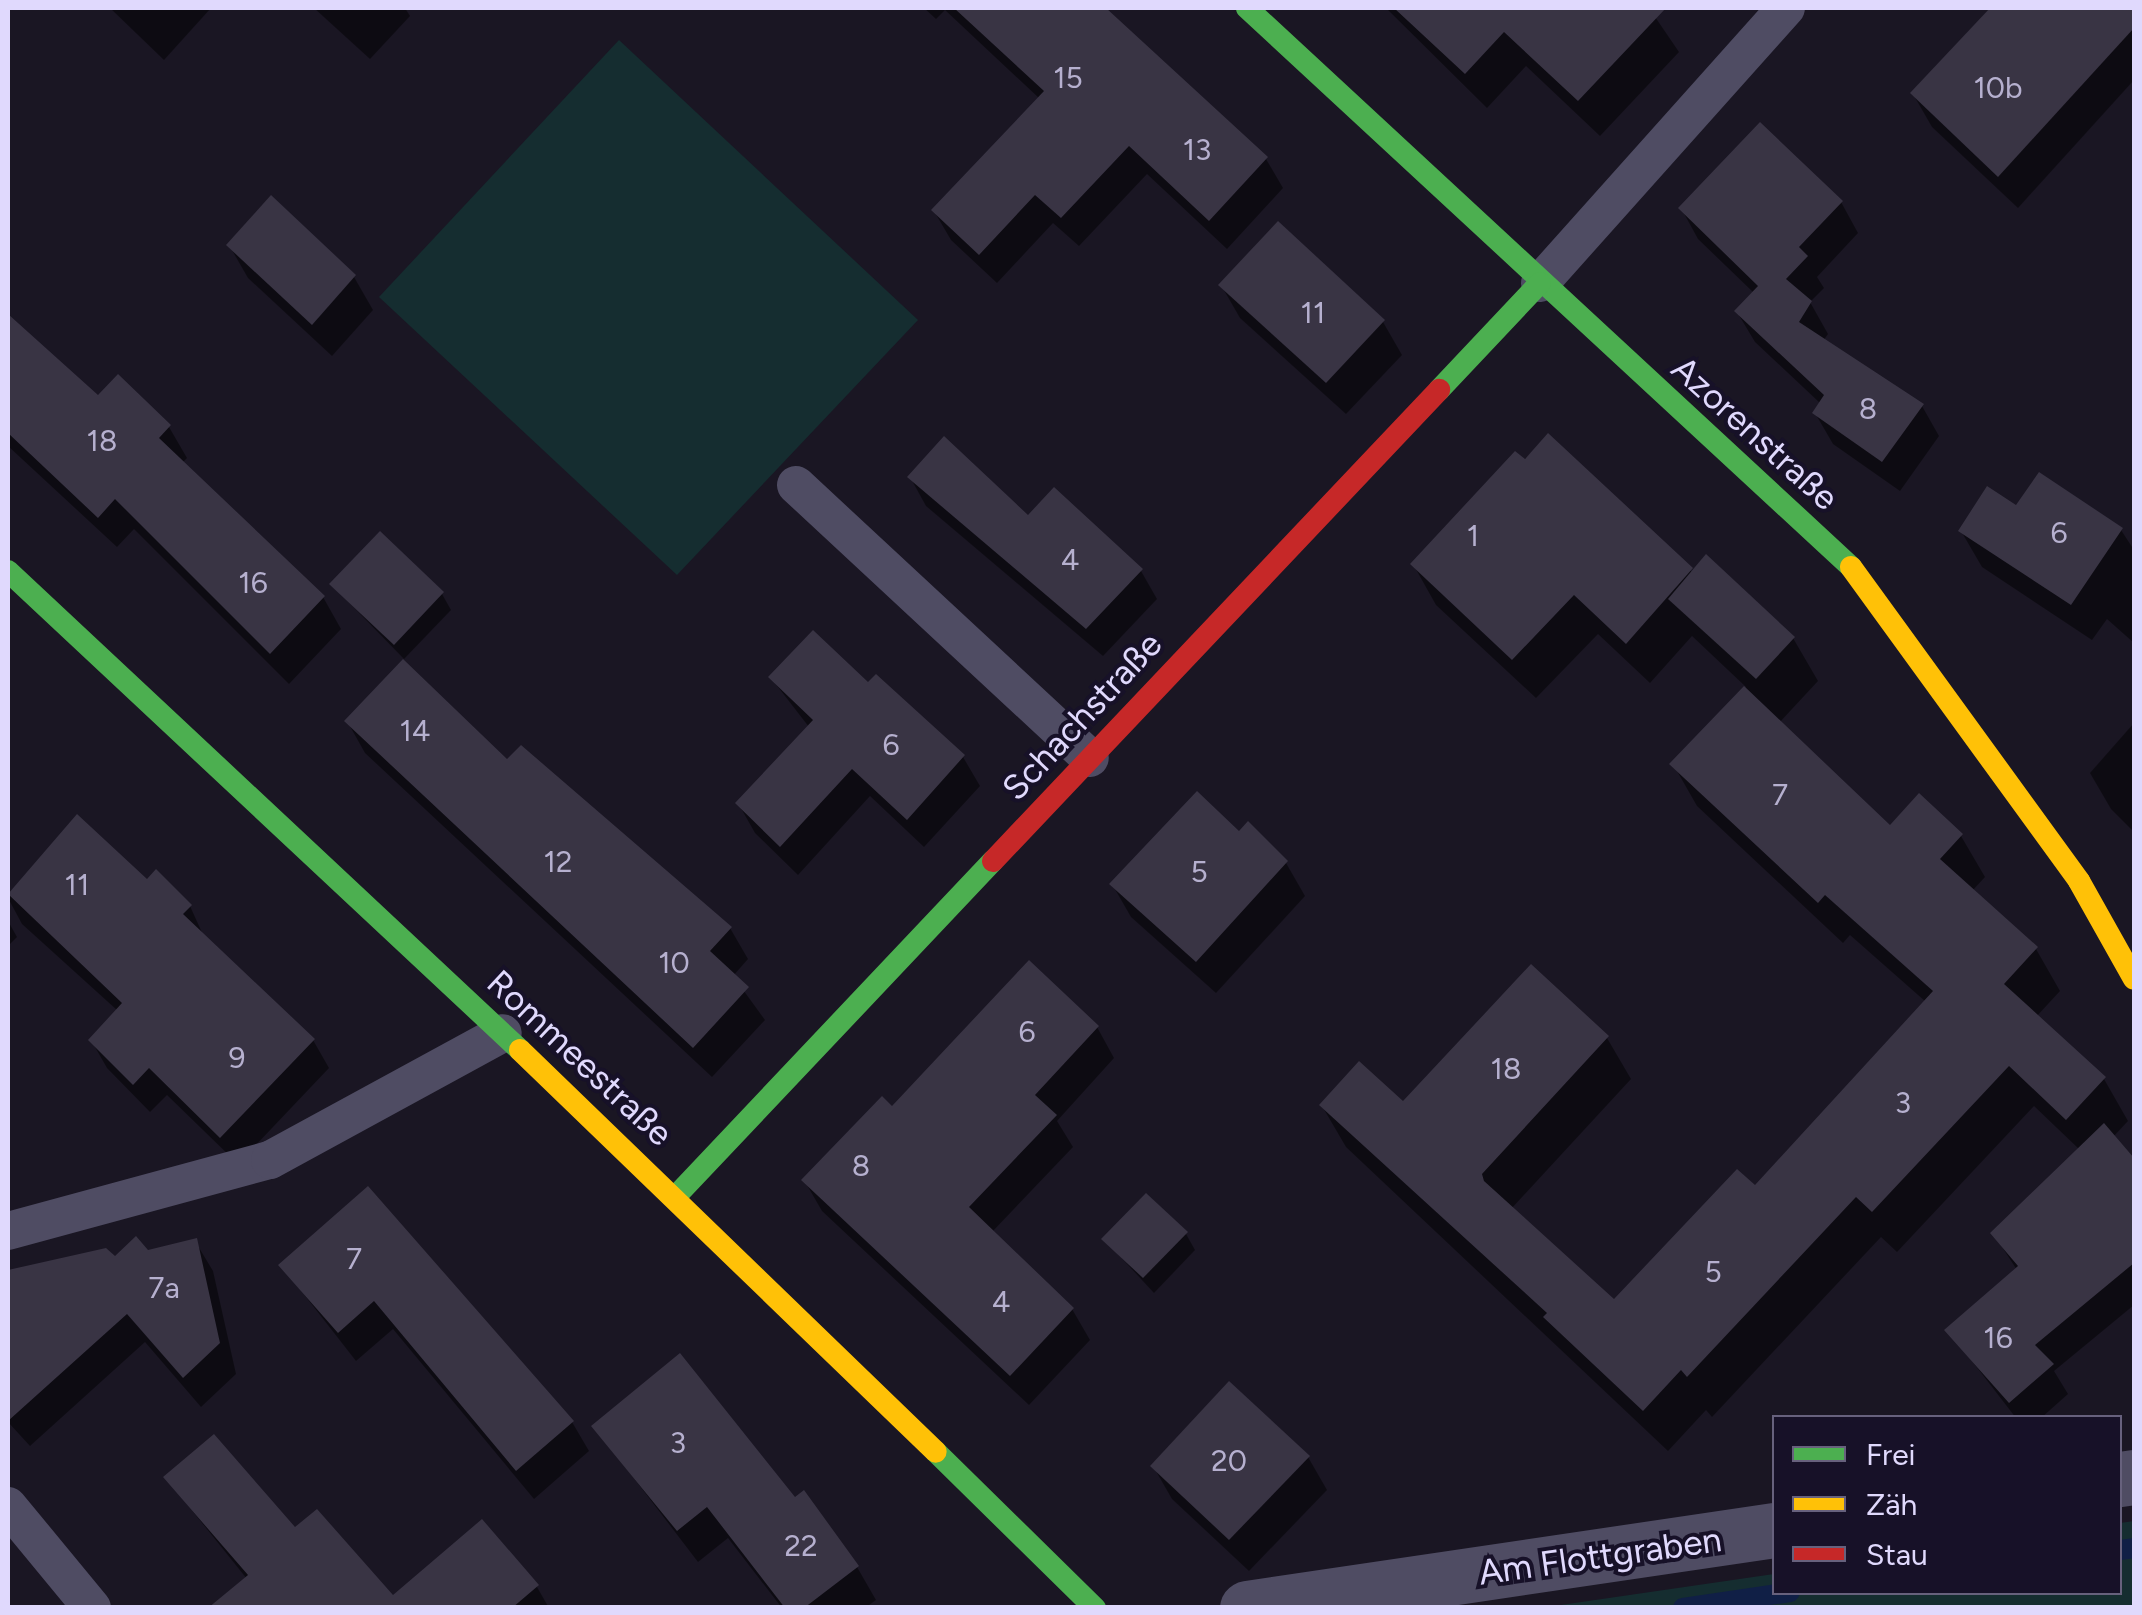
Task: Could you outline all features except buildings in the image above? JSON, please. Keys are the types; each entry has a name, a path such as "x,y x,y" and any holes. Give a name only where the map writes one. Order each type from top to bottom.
{"street":[{"name":"Azorenstraße","path":"1247,8 1540,284 1867,582 2079,881 2134,978"},
{"name":"Schachstraße","path":"676,1196 1540,284"},
{"name":"Rommeestraße","path":"8,571 676,1196 1095,1608"},
{"name":"Am Flottgraben","path":"1247,1608 1772,1530"}],"lane":[{"path":"1540,284 1786,8"},
{"path":"796,486 1090,758"},
{"path":"8,1231 270,1160 502,1033"},
{"path":"8,1506 92,1608"}],"green space":[{"path":"619,40 918,320 677,575 379,297"},
{"path":"2134,1521 2134,1607 1547,1607 1772,1574 1772,1595 2122,1595 2122,1523"}],"waterway":[{"path":"2122,1550 2134,1548"},
{"path":"1683,1608 1772,1595"}],"traffic: fast":[{"path":"1247,8 1851,567"},
{"path":"1439,390 1540,283"},
{"path":"8,571 520,1050"},
{"path":"676,1196 993,861"},
{"path":"936,1452 1095,1608"}],"traffic: slow":[{"path":"1851,567 2079,881 2134,979"},
{"path":"520,1050 936,1452"}],"traffic: jam":[{"path":"993,861 1439,390"}]}
